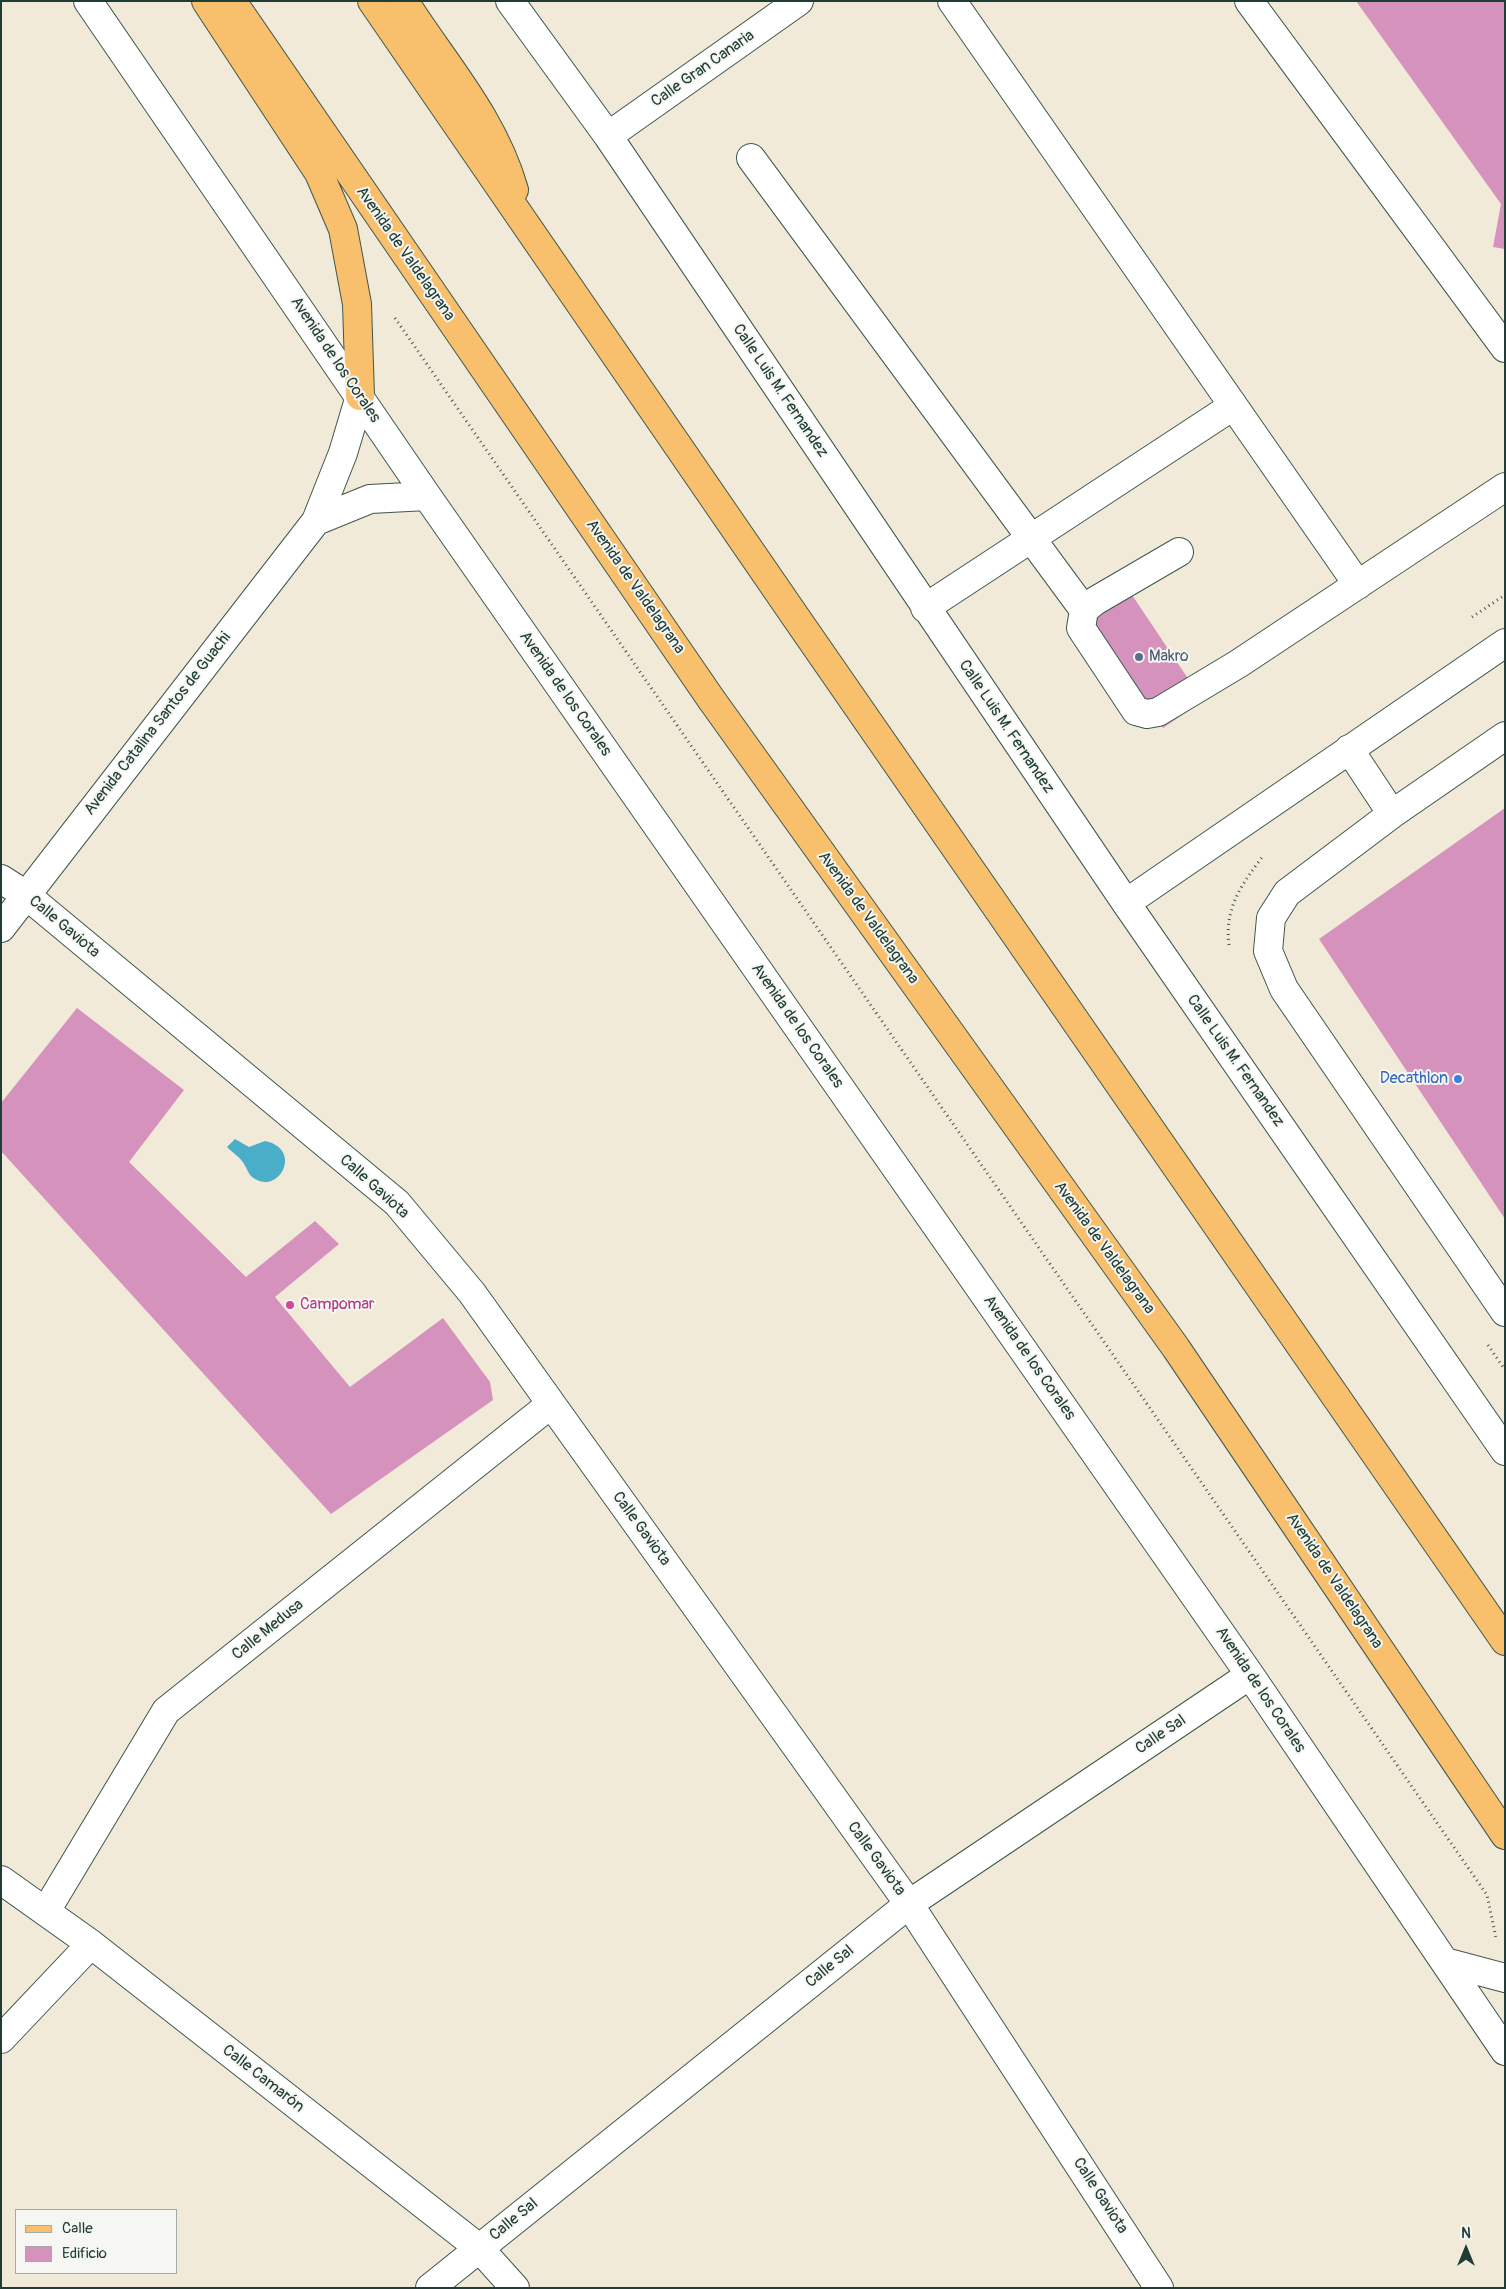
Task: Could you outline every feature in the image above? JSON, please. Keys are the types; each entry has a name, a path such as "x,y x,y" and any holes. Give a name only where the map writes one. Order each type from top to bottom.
{"main road":[{"path":"206,1 318,173 343,229 357,304 360,396"},
{"name":"Avenida de Valdelagrana","path":"232,1 711,699 1176,1348 1399,1675 1505,1835"},
{"path":"372,1 1505,1641"},
{"path":"404,1 486,122 509,173 524,222"}],"street":[{"name":"Avenida de los Corales","path":"88,1 427,496 1250,1674 1505,2051"},
{"name":"Calle Luis M. Fernandez","path":"510,1 608,136 1126,903 1505,1451"},
{"name":"Calle Gran Canaria","path":"608,136 799,1"},
{"path":"952,1 1358,585"},
{"path":"1249,1 1505,348"},
{"path":"751,158 1084,610"},
{"name":"Avenida Catalina Santos de Guachi","path":"1,928 316,521 344,453 360,396"},
{"path":"925,608 1233,406"},
{"path":"1179,552 1095,600 1084,610 1081,628 1136,711 1147,714 1158,712 1238,664 1505,487"},
{"path":"316,521 370,499 427,496"},
{"path":"1126,903 1505,643"},
{"path":"1504,1308 1284,989 1268,951 1270,918 1287,893 1392,814 1505,736"},
{"path":"1349,750 1392,814"},
{"name":"Calle Gaviota","path":"1,878 26,895 397,1203 472,1293 908,1904 1159,2288"},
{"name":"Calle Medusa","path":"46,1911 166,1711 551,1404"},
{"name":"Calle Sal","path":"430,2288 908,1904 1250,1674"},
{"name":"Calle Camarón","path":"1,1880 91,1944 479,2248 515,2288"},
{"path":"1,2039 91,1944"},
{"path":"1444,1962 1505,1978"}],"path":[{"path":"357,304 394,316 1487,1895 1496,1937 1500,1944"},
{"path":"1230,950 1230,910 1244,880 1267,850"},
{"path":"1482,1337 1505,1370"}],"water":[{"path":"235,1139 249,1147 265,1141 277,1146 283,1152 285,1160 284,1169 279,1176 272,1181 264,1182 255,1179 249,1174 241,1160 227,1147"}],"building":[{"path":"1356,1 1505,1 1505,249 1493,247 1501,204"},
{"path":"1130,592 1203,701 1163,728 1089,619"},
{"name":"Decathlon","path":"1505,808 1505,1219 1319,939"},
{"path":"77,1008 184,1090 129,1162 246,1277 315,1221 339,1244 275,1297 350,1387 443,1318 490,1382 493,1400 331,1514 1,1151 1,1103"}],"place":[{"name":"Makro","path":"1139,657"},
{"name":"Decathlon","path":"1458,1079"},
{"name":"Campomar","path":"290,1305"}]}
